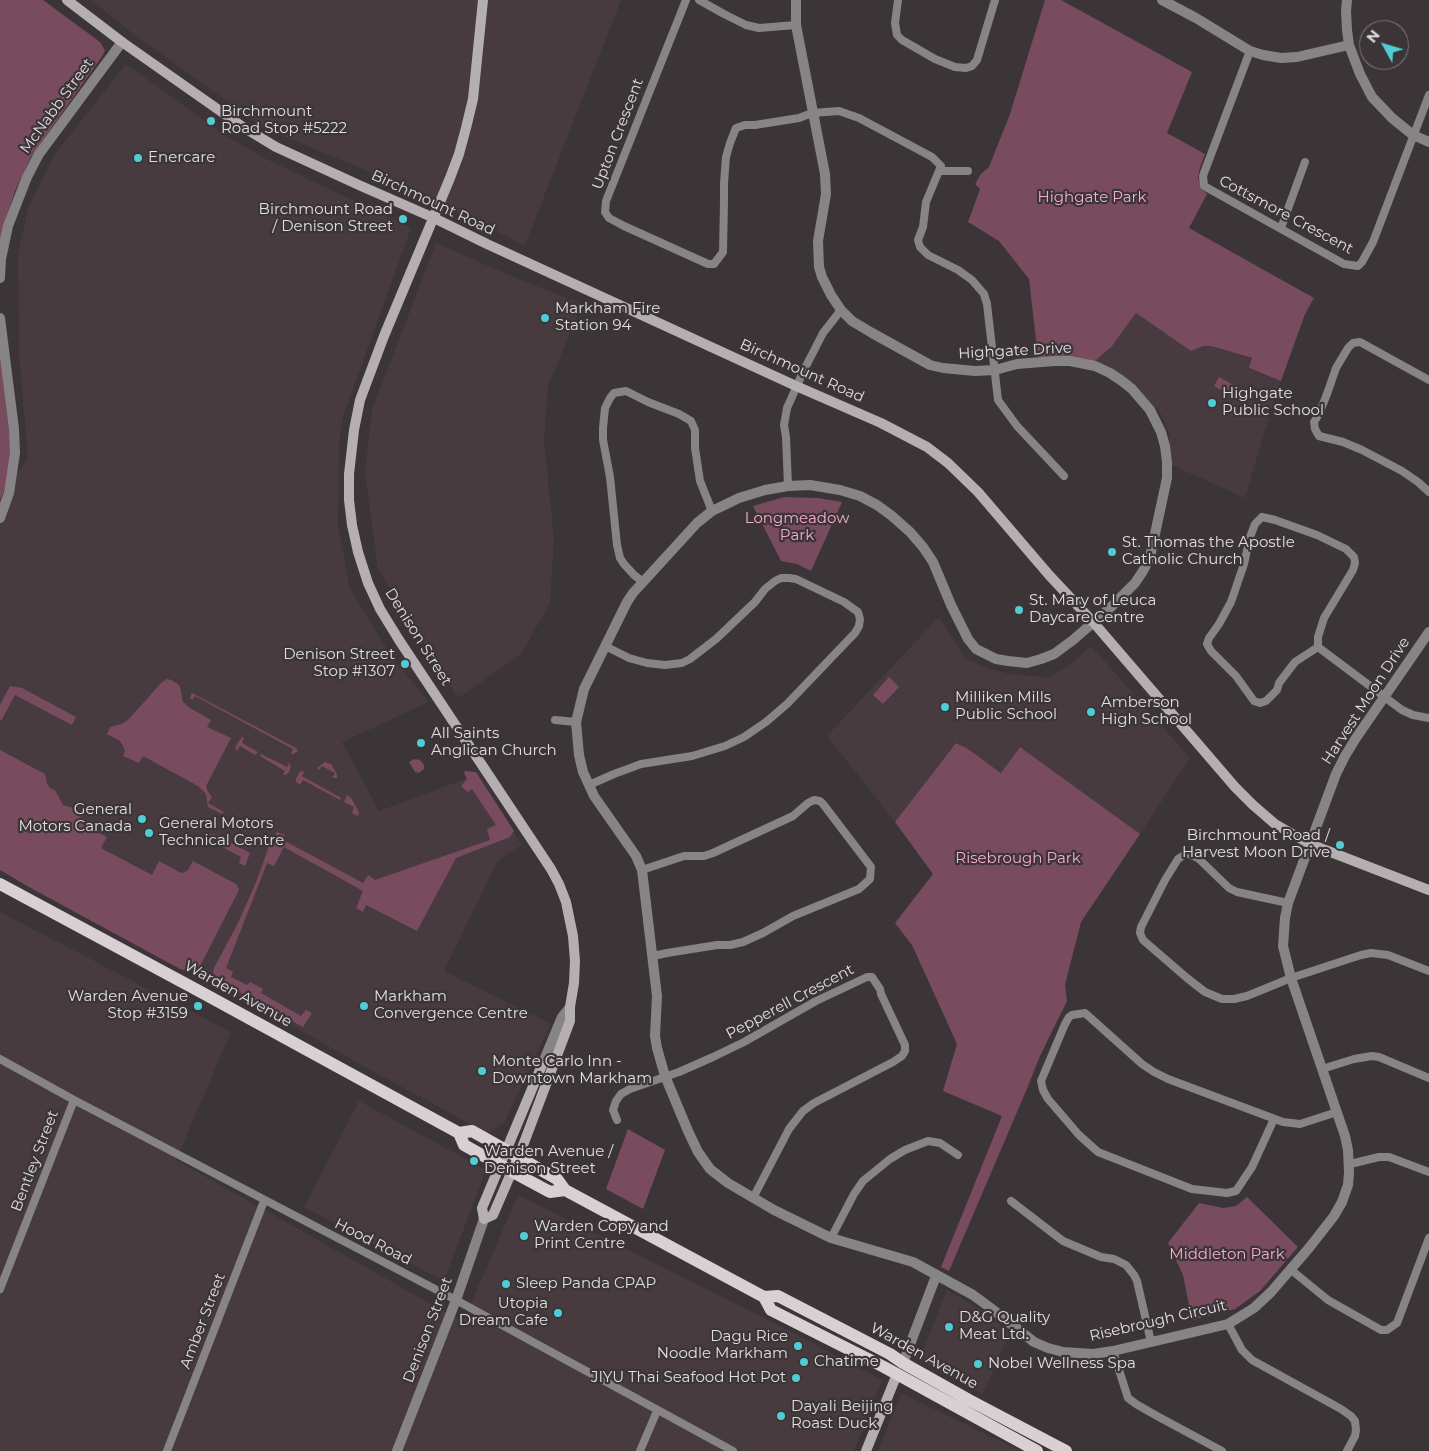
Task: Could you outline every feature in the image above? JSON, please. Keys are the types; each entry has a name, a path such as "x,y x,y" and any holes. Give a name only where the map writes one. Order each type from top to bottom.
{"main road":[{"name":"Birchmount Road","path":"67,0 122,42 236,123 276,147 796,386 881,423 926,447 948,463 978,492 1248,801 1276,824 1310,844 1429,890"},
{"name":"Denison Street","path":"483,0 473,99 459,154 386,331 360,400 354,430 349,474 349,500 358,552 368,583 387,621 540,851 559,884 568,909 573,936 574,983 570,1006 570,1022 518,1156 506,1168 482,1208 484,1219"},
{"name":"Warden Avenue","path":"0,884 460,1134 464,1145 550,1192 565,1190"},
{"name":"Denison Street","path":"506,1168 506,1150 542,1065"},
{"name":"Warden Avenue","path":"460,1134 472,1131 557,1178 565,1190 764,1297 778,1296 890,1354 900,1368 1015,1440 1038,1451"},
{"name":"Warden Avenue","path":"900,1368 1066,1451"},
{"path":"866,1451 900,1368"},
{"path":"1015,1440 1028,1432"}],"street":[{"name":"Upton Crescent","path":"686,0 606,201 605,212 609,218 708,264 714,264 723,252 726,157 736,128 745,125 799,118 812,114"},
{"path":"699,0 724,14 759,28 796,25"},
{"name":"Highgate Drive","path":"796,0 796,25 825,174 826,194 818,241 819,268 822,277 841,310 852,321 872,333 930,365 943,368 995,370 1017,364 1054,361 1070,361 1095,366 1116,377 1132,389 1150,410 1161,432 1168,462 1167,478 1150,556 1135,583 1094,623"},
{"path":"898,0 895,23 897,35 935,59 955,67 966,68 972,66 977,60 995,0"},
{"path":"1162,0 1250,51 1264,55 1281,58 1297,57 1349,45"},
{"path":"1347,0 1346,30 1349,45 1360,74 1372,96 1392,118 1413,135 1429,142"},
{"name":"McNabb Street","path":"0,278 8,226 27,177 39,154 122,42"},
{"name":"Cottsmore Crescent","path":"1250,51 1204,173 1204,186 1344,264 1358,266 1373,242 1413,135"},
{"path":"1413,135 1429,95"},
{"path":"812,114 839,111 859,118 932,157 941,166 926,202 923,227 918,240 920,247 928,255 958,270 972,280 984,294 987,304 998,400 1017,426 1064,476"},
{"path":"1281,228 1305,162"},
{"path":"940,171 968,171"},
{"path":"788,486 784,425 787,408 823,333 841,310"},
{"path":"0,318 16,453 9,493 0,518"},
{"path":"1429,380 1360,342 1353,343 1336,368 1322,408 1314,422 1319,436 1343,442 1362,450 1402,471 1429,492"},
{"path":"643,582 624,564 620,558 617,545 603,428 606,408 614,393 622,390 626,391 691,421 695,430 700,481 712,511"},
{"name":"Risebrough Circuit","path":"1094,623 1054,654 1041,660 1027,663 996,659 976,649 968,639 933,562 910,532 877,505 860,496 810,484 765,490 742,497 712,511 697,523 627,602 584,689 576,722 579,756 583,772 594,796 636,856 642,870 657,996 657,1048 665,1076 688,1131 698,1152 710,1169 728,1183 774,1210 831,1238 913,1262 973,1296 1034,1342 1063,1352 1093,1354 1113,1351 1228,1324 1254,1308 1271,1292 1320,1236 1342,1202 1348,1185 1350,1164 1345,1136 1291,978 1283,946 1288,903 1310,844"},
{"path":"1262,517 1276,520 1317,535 1346,549 1354,557 1353,570 1324,618 1318,637 1318,647 1295,662 1272,695 1266,701 1260,703 1254,701 1236,676 1208,648 1209,638 1220,624 1231,602 1255,524 1262,517"},
{"path":"589,785 641,764 692,756 725,746 744,737 766,722 793,699 855,633 860,619 858,612 844,602 796,580 781,578 765,589 716,639 690,660 665,665 646,663 629,658 605,646"},
{"name":"Harvest Moon Drive","path":"1310,844 1336,774 1356,738 1429,632"},
{"path":"1318,647 1402,710 1413,715 1429,718"},
{"path":"555,720 576,722"},
{"path":"642,870 684,856 713,854 793,816 814,800 820,801 823,804 871,867 870,879 859,889 793,916 743,942 652,956"},
{"path":"1288,903 1237,892 1228,888 1198,858 1187,853 1178,859 1165,880 1141,927 1140,933 1143,940 1204,992 1222,999 1247,996 1291,978 1371,953 1388,955 1429,970"},
{"name":"Pepperell Crescent","path":"665,1076 679,1072 744,1042 816,1001 867,977 872,978 878,983 905,1051 902,1056 893,1062 814,1103 803,1111 789,1129 753,1198"},
{"name":"Denison Street","path":"542,1065 562,1017 570,1006"},
{"path":"1274,1119 1252,1167 1236,1191 1227,1193 1192,1189 1098,1152 1079,1135 1048,1098 1043,1090 1041,1081 1069,1017 1085,1013 1131,1055 1154,1072 1283,1122 1300,1124 1336,1112"},
{"path":"1322,1069 1354,1058 1372,1056 1380,1057 1429,1078"},
{"name":"Hood Road","path":"0,1059 264,1201 456,1300 733,1451"},
{"path":"617,1120 612,1110 621,1094 630,1088 665,1076"},
{"name":"Bentley Street","path":"0,1289 74,1100"},
{"path":"831,1238 863,1181 905,1150 928,1141 940,1143 958,1155"},
{"path":"1350,1164 1379,1157 1389,1157 1429,1172"},
{"name":"Amber Street","path":"167,1451 264,1201"},
{"path":"1011,1201 1063,1241 1126,1265 1137,1282 1151,1342"},
{"name":"Denison Street","path":"397,1451 456,1300 484,1219"},
{"path":"1290,1269 1328,1300 1381,1330 1387,1330 1397,1323 1429,1238"},
{"path":"900,1368 936,1276"},
{"path":"1228,1324 1242,1350 1252,1360 1351,1416 1355,1421 1356,1430 1347,1451"},
{"path":"1113,1351 1128,1398 1222,1451"},
{"path":"640,1451 657,1411"}],"shaded area":[{"path":"91,0 621,0 525,245 392,181 266,129 136,36"},
{"path":"126,64 223,134 264,158 411,228 343,417 339,446 338,526 350,589 392,657 429,702 342,742 379,811 476,775 522,845 498,860 444,971 551,1024 504,1123 487,1133 365,1067 0,860 0,500 6,486 28,459 19,353 18,254 28,208 55,154"},
{"path":"436,243 518,279 582,304 548,386 544,439 554,539 550,603 521,654 458,698 378,569 365,473 372,410"},
{"name":"Highgate Public School","path":"1136,313 1163,332 1203,346 1211,346 1252,359 1249,369 1281,381 1245,498 1172,465 1170,435 1159,410 1125,377 1094,362 1112,346"},
{"path":"939,617 965,658 987,668 1010,674 1048,677 1067,667 1091,646 1190,758 1140,834 1020,747 1002,773 968,749 956,743 895,822 827,736"},
{"path":"0,912 231,1032 176,1160 463,1322 518,1195 788,1330 882,1380 854,1451 0,1451"},
{"path":"359,1101 486,1170 444,1281 304,1207"},
{"path":"947,1290 981,1310 1010,1332 983,1394 919,1360"},
{"path":"901,1393 1008,1445 1020,1451 878,1451"}],"green space":[{"path":"0,0 43,0 100,42 105,50 31,157 15,191 0,244"},
{"name":"Highgate Park","path":"1045,0 1061,0 1192,72 1167,133 1205,154 1198,177 1201,188 1207,194 1189,228 1314,298 1305,314 1281,381 1249,368 1252,358 1211,346 1203,346 1191,351 1136,313 1112,346 1094,362 1065,356 1038,357 1029,279 999,241 968,222 980,189 975,184 981,174 989,167 1010,114"},
{"path":"0,356 11,443 6,486 0,500"},
{"path":"1219,377 1235,386 1230,395 1214,386"},
{"name":"Longmeadow Park","path":"784,497 818,498 842,502 811,571 797,564 781,561 753,506"},
{"path":"889,677 899,687 883,704 873,695"},
{"path":"167,679 178,684 183,702 211,720 207,727 231,738 206,786 212,797 208,803 224,812 222,814 208,807 206,794 198,786 143,756 139,763 123,756 125,751 120,741 107,734 110,727 122,724 128,720 162,682"},
{"path":"10,686 22,688 76,717 72,725 15,695 1,721 0,705"},
{"path":"192,693 296,748 298,751 291,754 293,749 195,696 192,700 190,698"},
{"path":"242,737 244,738 242,743 258,752 255,755 240,746 237,751 235,747"},
{"name":"Risebrough Park","path":"956,743 968,749 1001,773 1020,747 1140,834 1081,922 1065,985 1067,1001 1040,1056 949,1271 941,1267 1002,1116 943,1091 957,1044 912,945 895,923 933,874 895,822"},
{"path":"0,750 45,774 47,784 51,789 55,790 63,805 76,809 83,821 92,825 97,832 107,837 101,848 152,875 159,861 181,873 188,870 193,861 236,884 239,889 238,892 199,968 194,972 180,969 0,870"},
{"path":"261,754 287,767 289,763 291,767 289,772 283,775 285,771 260,756"},
{"path":"414,759 420,760 424,765 424,769 419,773 415,772 409,762"},
{"path":"325,762 331,764 337,774 337,778 332,778 335,773 322,766 319,770 317,768"},
{"path":"304,771 302,776 341,798 340,800 303,780 300,785 296,782 299,773"},
{"path":"465,771 476,772 514,831 510,837 456,858 417,931 366,905 363,912 356,908 363,891 284,847 274,866 267,863 226,968 233,972 231,977 247,985 250,982 263,989 261,993 301,1016 306,1010 312,1013 303,1027 214,978 214,968 238,923 257,880 269,846 277,832 285,835 283,840 363,883 368,875 375,880 490,840 487,829 496,825 472,789 468,792 461,786 467,779"},
{"path":"347,795 351,798 359,812 358,816 352,813 354,807 344,802"},
{"path":"214,834 250,853 245,866 239,863 241,857 205,838 208,835"},
{"path":"628,1129 665,1150 643,1209 606,1189"},
{"name":"Middleton Park","path":"1247,1197 1298,1247 1260,1291 1235,1309 1192,1320 1183,1275 1168,1243 1199,1203 1223,1208 1236,1206"}],"place":[{"name":"Birchmount Road Stop #5222","path":"211,121"},
{"name":"Enercare","path":"138,158"},
{"name":"Birchmount Road / Denison Street","path":"403,219"},
{"name":"Markham Fire Station 94","path":"545,318"},
{"name":"Highgate Public School","path":"1212,403"},
{"name":"St. Thomas the Apostle Catholic Church","path":"1112,552"},
{"name":"St. Mary of Leuca Daycare Centre","path":"1019,610"},
{"name":"Denison Street Stop #1307","path":"405,664"},
{"name":"Milliken Mills Public School","path":"945,707"},
{"name":"Amberson High School","path":"1091,712"},
{"name":"All Saints Anglican Church","path":"421,743"},
{"name":"General Motors Canada","path":"142,819"},
{"name":"General Motors Technical Centre","path":"149,833"},
{"name":"Birchmount Road / Harvest Moon Drive","path":"1340,845"},
{"name":"Warden Avenue Stop #3159","path":"198,1006"},
{"name":"Markham Convergence Centre","path":"364,1006"},
{"name":"Monte Carlo Inn - Downtown Markham","path":"482,1071"},
{"name":"Warden Avenue / Denison Street","path":"474,1161"},
{"name":"Warden Copy and Print Centre","path":"524,1236"},
{"name":"Sleep Panda CPAP","path":"506,1284"},
{"name":"Utopia Dream Cafe","path":"558,1313"},
{"name":"D&G Quality Meat Ltd.","path":"949,1327"},
{"name":"Dagu Rice Noodle Markham","path":"798,1346"},
{"name":"Chatime","path":"804,1362"},
{"name":"Nobel Wellness Spa","path":"978,1364"},
{"name":"JIYU Thai Seafood Hot Pot","path":"796,1378"},
{"name":"Dayali Beijing Roast Duck","path":"781,1416"}]}
